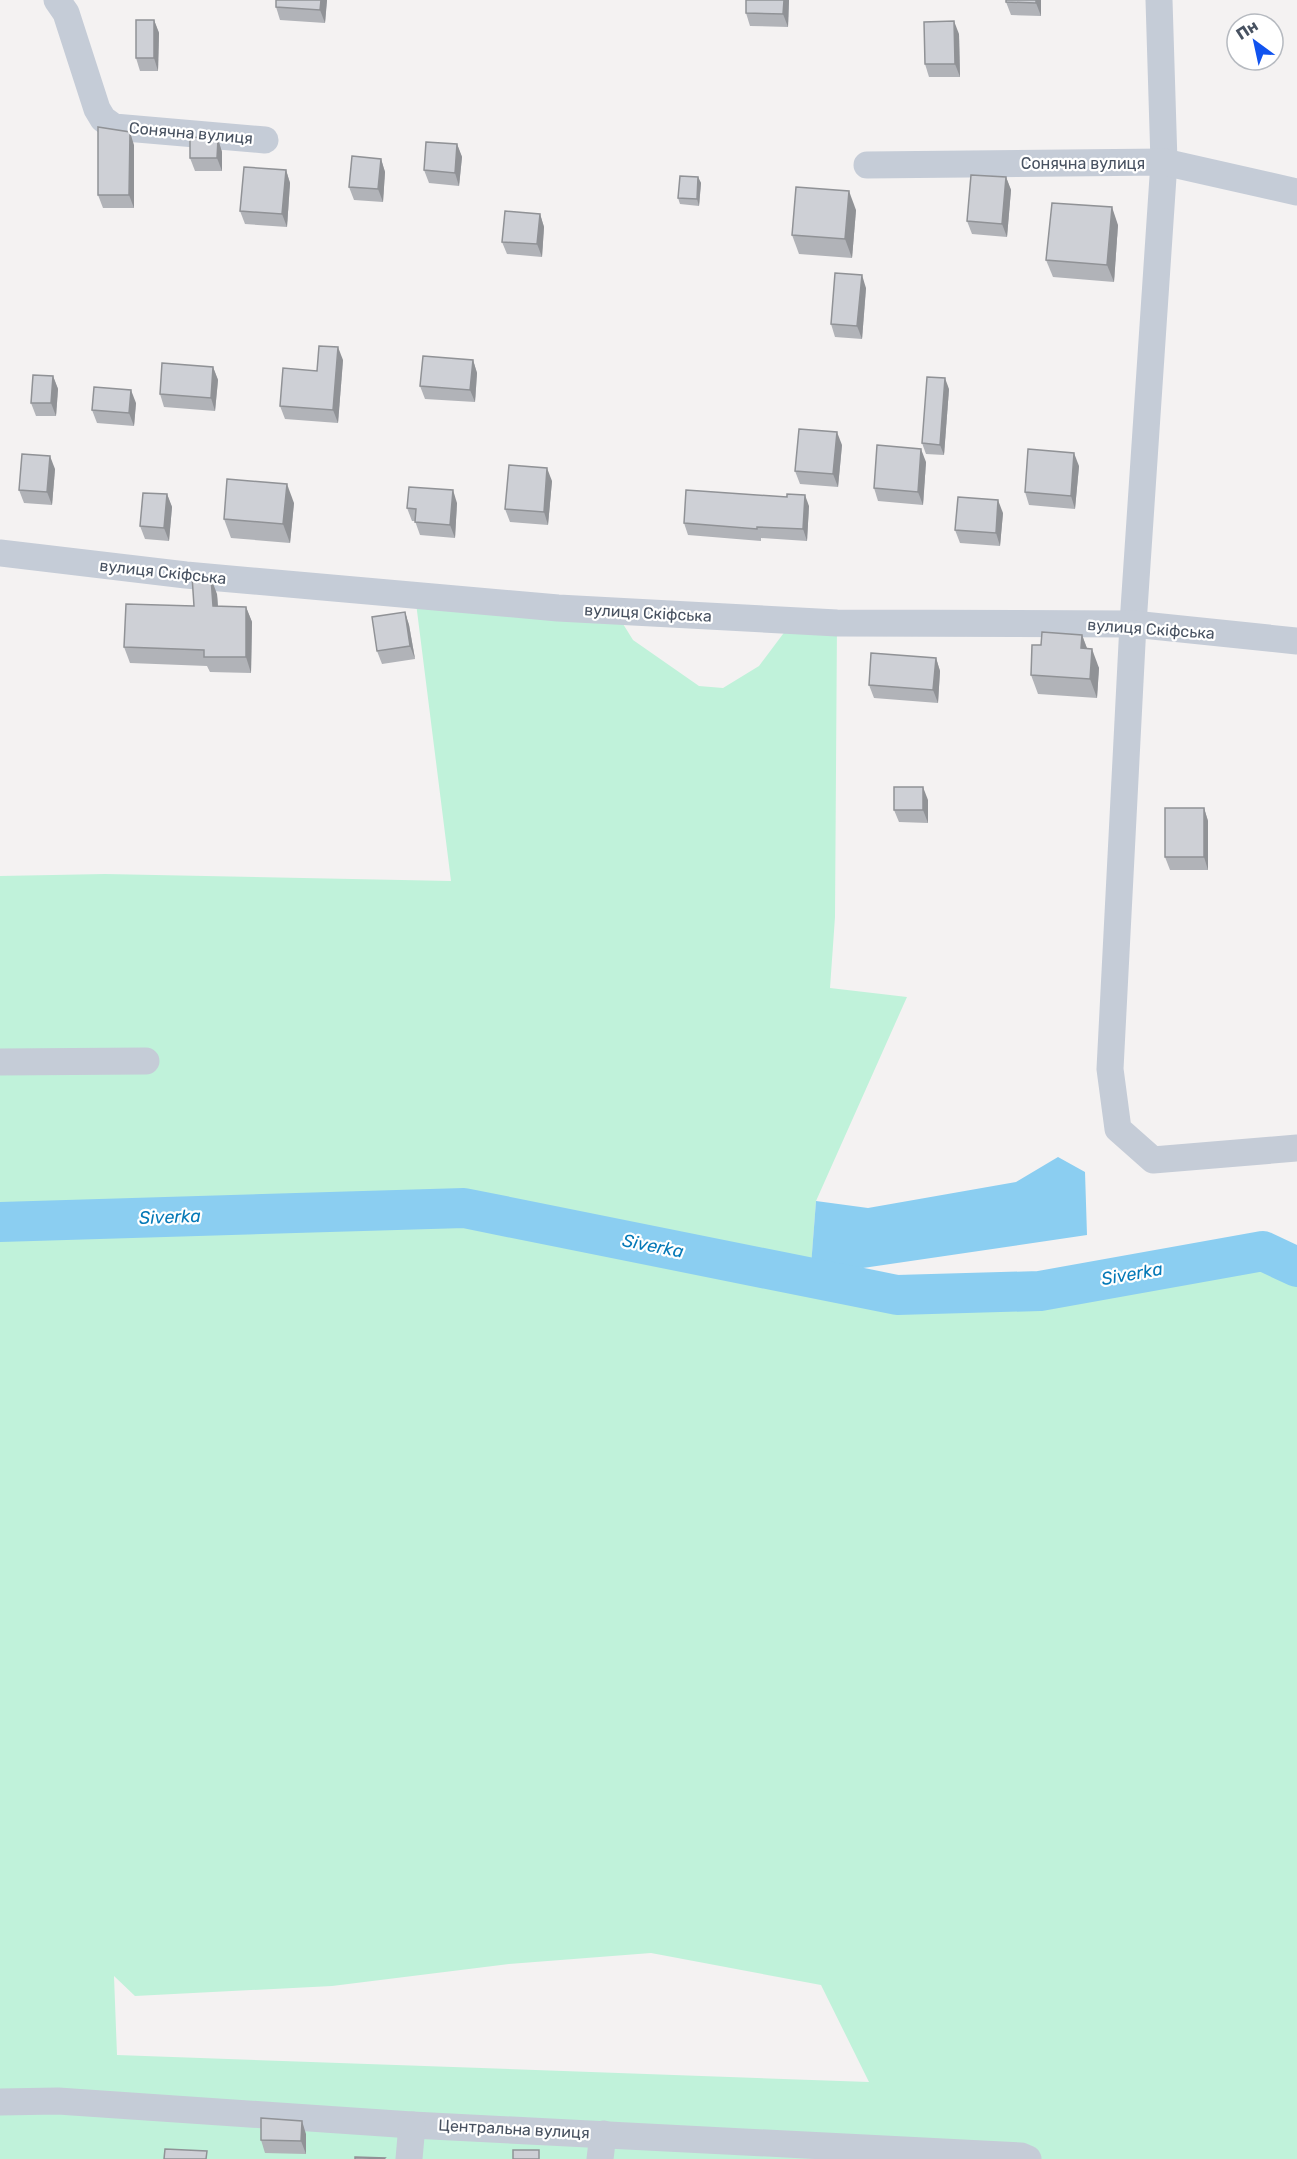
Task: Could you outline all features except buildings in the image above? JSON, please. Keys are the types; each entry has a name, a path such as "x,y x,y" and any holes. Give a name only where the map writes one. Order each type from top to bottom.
{"street":[{"name":"Сонячна вулиця","path":"57,0 66,13 97,109 103,119 114,127 265,140"},
{"path":"1160,0 1164,162 1133,624 1110,1069 1118,1129 1153,1160 1297,1148"},
{"name":"Сонячна вулиця","path":"867,165 1164,162 1297,192"},
{"name":"вулиця Скіфська","path":"0,553 186,575 569,609 837,623 1133,624 1297,641"},
{"path":"0,1062 146,1061"},
{"name":"Центральна вулиця","path":"0,2102 58,2101 412,2125 601,2146 1021,2156 1028,2159"},
{"path":"409,2159 412,2125"}],"green space":[{"path":"415,595 615,611 633,640 699,686 723,688 759,666 786,630 837,623 835,917 830,988 907,997 816,1201 809,1294 897,1295 1040,1291 1263,1251 1297,1261 1297,2159 0,2159 0,876 105,874 451,881","holes":["651,1953 821,1985 869,2082 117,2055 114,1976 135,1996 332,1986 509,1964"]}],"water":[{"path":"1058,1157 1085,1172 1087,1235 863,1268 811,1266 816,1201 868,1208 1016,1182"}],"waterway":[{"name":"Siverka","path":"0,1222 464,1208 897,1295 1040,1291 1263,1251 1297,1267"}]}
